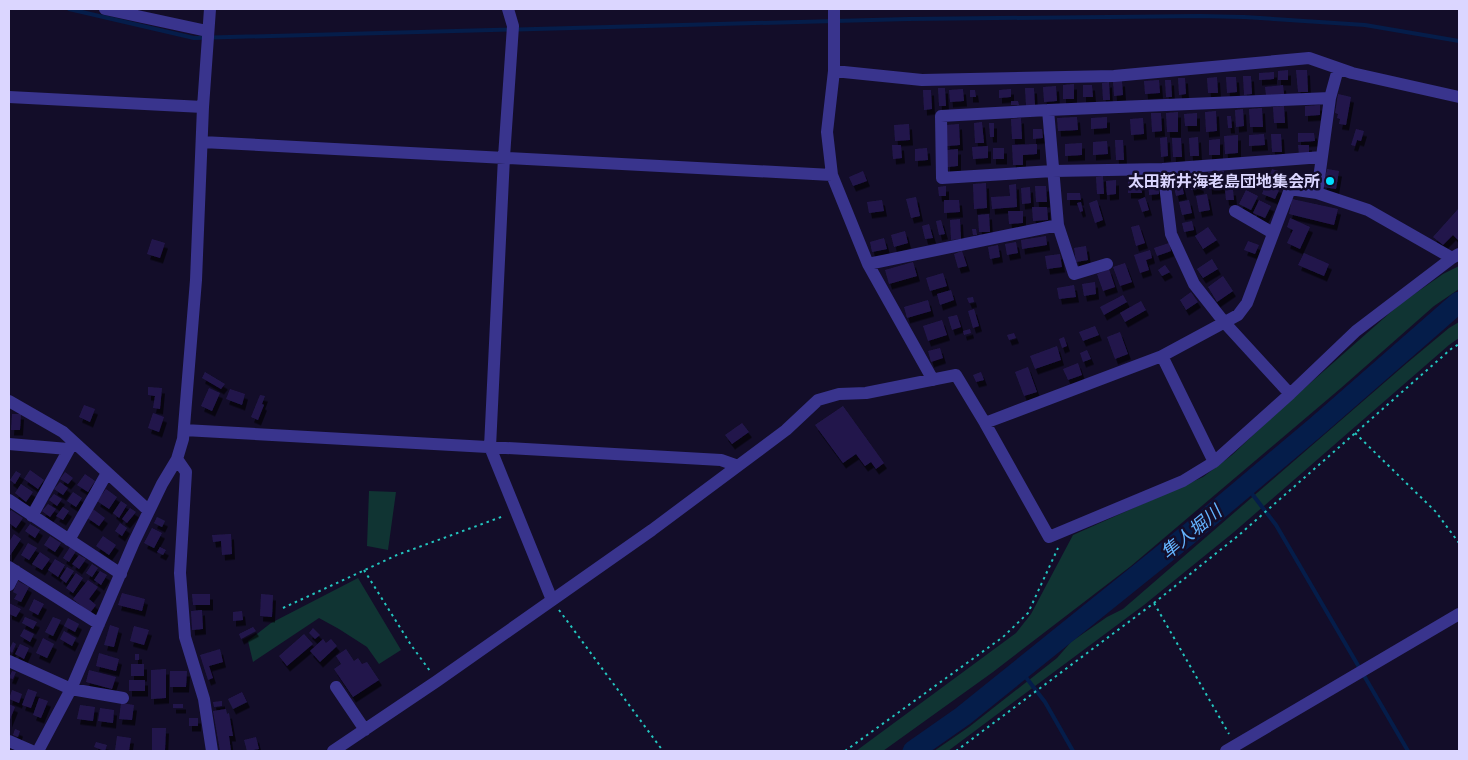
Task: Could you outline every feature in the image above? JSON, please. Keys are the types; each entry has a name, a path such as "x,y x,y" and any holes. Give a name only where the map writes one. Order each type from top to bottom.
{"street":[{"path":"106,9 207,30"},
{"path":"38,751 71,689 149,512 177,458 183,439 196,280 203,107 210,9"},
{"path":"508,9 513,26 504,157 490,447 552,600"},
{"path":"834,9 834,71 826,132 832,174 868,264 933,380"},
{"path":"834,71 922,80 1114,76 1309,58 1338,69 1459,97"},
{"path":"1317,193 1330,98 1338,69"},
{"path":"9,97 203,107"},
{"path":"1322,158 1163,169 1052,171 942,178 940,116 1330,98"},
{"path":"1048,110 1058,225 1074,274 1107,264"},
{"path":"202,142 832,174"},
{"path":"1163,169 1171,234 1194,284 1224,322 1290,394"},
{"path":"333,751 437,681 652,530 786,430 818,400 839,394 866,393 956,375 1049,537 1182,481 1214,462 1290,394 1356,331 1455,256 1368,210 1317,193 1290,189 1247,303 1238,315 1162,356 985,423"},
{"path":"1235,211 1273,233"},
{"path":"868,264 1058,225"},
{"path":"1162,356 1214,462"},
{"path":"9,401 63,432 71,445 108,473 149,512"},
{"path":"184,430 721,460 738,466"},
{"path":"9,444 71,445"},
{"path":"32,516 71,445"},
{"path":"177,458 186,472 180,573 185,637 204,699 212,751"},
{"path":"68,540 108,473"},
{"path":"9,500 121,574"},
{"path":"9,585 12,569 99,624"},
{"path":"1231,748 1459,614"},
{"path":"9,661 71,689 123,698"},
{"path":"336,687 365,730"},
{"path":"9,741 32,751"}],"path":[{"path":"956,751 1154,603 1239,535 1459,344"},
{"path":"1355,433 1436,512 1459,544"},
{"path":"283,608 397,555 516,511"},
{"path":"845,751 1004,637 1028,613 1066,530"},
{"path":"364,570 410,645 437,681"},
{"path":"552,600 663,751"},
{"path":"1154,603 1231,748"}],"green space":[{"path":"1459,266 1459,289 1434,306 1341,388 1131,566 993,672 883,751 856,751 1016,633 1031,614 1073,535 1203,477 1232,455 1283,407 1400,304 1443,274"},
{"path":"1459,322 1459,338 1234,532 1144,605 948,751 934,751 969,727 1057,658 1071,642 1107,617 1123,609 1407,363"},
{"path":"369,491 396,492 388,550 367,546"},
{"path":"358,578 401,650 379,664 367,647 319,618 253,662 248,641 271,623"}],"building":[{"path":"1288,70 1288,80 1278,80 1278,71"},
{"path":"1296,70 1307,70 1308,92 1298,92"},
{"path":"1274,72 1274,79 1259,80 1259,73"},
{"path":"1243,76 1251,76 1252,94 1244,95"},
{"path":"1217,77 1218,93 1208,93 1207,78"},
{"path":"1226,77 1236,77 1237,92 1227,93"},
{"path":"1178,78 1185,78 1186,94 1179,95"},
{"path":"1159,80 1160,93 1145,94 1144,81"},
{"path":"1165,80 1171,80 1172,97 1166,97"},
{"path":"1113,81 1122,81 1123,95 1114,96"},
{"path":"1109,82 1110,100 1103,100 1102,83"},
{"path":"1074,84 1074,99 1063,99 1063,85"},
{"path":"1083,85 1092,85 1093,97 1083,97"},
{"path":"1283,85 1284,94 1266,95 1265,87"},
{"path":"1056,86 1057,101 1044,102 1043,87"},
{"path":"938,88 945,88 946,106 939,106"},
{"path":"1025,88 1034,88 1035,106 1026,106"},
{"path":"963,89 964,101 950,102 949,90"},
{"path":"1011,89 1011,97 999,98 999,90"},
{"path":"923,90 931,90 932,109 924,110"},
{"path":"970,90 975,90 976,97 970,97"},
{"path":"1338,94 1351,97 1346,125 1339,124 1340,119 1337,118 1338,114 1335,113"},
{"path":"1011,101 1018,101 1019,105 1011,105"},
{"path":"1320,105 1320,115 1305,116 1305,106"},
{"path":"1284,106 1285,123 1274,123 1273,107"},
{"path":"1262,108 1263,127 1250,127 1249,109"},
{"path":"1243,109 1244,126 1236,127 1235,110"},
{"path":"1216,111 1217,131 1206,132 1205,112"},
{"path":"1178,112 1178,132 1167,132 1166,113"},
{"path":"1151,113 1161,113 1162,131 1152,132"},
{"path":"1197,113 1197,126 1185,126 1184,114"},
{"path":"1227,116 1231,116 1232,128 1228,128"},
{"path":"1077,117 1078,130 1058,131 1057,118"},
{"path":"1107,117 1107,128 1091,129 1091,118"},
{"path":"1021,118 1022,139 1012,139 1011,119"},
{"path":"1143,118 1144,134 1131,135 1130,119"},
{"path":"982,122 984,143 975,143 974,123"},
{"path":"989,123 994,123 994,137 990,137"},
{"path":"909,124 910,140 895,141 894,125"},
{"path":"959,124 960,145 947,146 946,125"},
{"path":"1033,129 1042,129 1043,138 1033,139"},
{"path":"1356,129 1364,131 1361,141 1357,140 1355,146 1351,145"},
{"path":"1298,133 1314,133 1315,141 1298,142"},
{"path":"1264,134 1265,145 1249,146 1249,135"},
{"path":"1271,134 1281,134 1282,152 1272,152"},
{"path":"1238,135 1238,153 1225,154 1224,136"},
{"path":"1167,137 1168,156 1161,157 1160,138"},
{"path":"1198,137 1199,156 1190,156 1189,138"},
{"path":"1172,138 1181,138 1182,157 1173,157"},
{"path":"1220,139 1220,155 1209,155 1209,140"},
{"path":"1115,140 1123,140 1124,160 1116,160"},
{"path":"1107,141 1108,154 1093,155 1093,142"},
{"path":"1082,143 1082,155 1065,156 1065,144"},
{"path":"1037,144 1037,154 1023,155 1023,165 1013,165 1012,145"},
{"path":"892,145 901,145 902,158 893,159"},
{"path":"1298,145 1309,145 1309,154 1299,155"},
{"path":"988,146 988,158 973,159 972,147"},
{"path":"927,148 928,160 915,161 915,149"},
{"path":"993,148 1004,148 1004,159 993,159"},
{"path":"958,149 958,166 947,167 947,150"},
{"path":"1272,169 1285,173 1282,182 1269,177"},
{"path":"1327,169 1339,171 1336,189 1323,187"},
{"path":"863,171 867,181 853,186 849,177"},
{"path":"1224,171 1225,188 1209,189 1208,172"},
{"path":"1198,172 1201,188 1191,190 1188,174"},
{"path":"1295,174 1311,180 1309,185 1292,179"},
{"path":"1103,176 1104,194 1097,194 1096,177"},
{"path":"1141,176 1142,193 1128,193 1128,177"},
{"path":"1148,177 1158,177 1159,194 1149,195"},
{"path":"1180,177 1184,194 1176,196 1172,178"},
{"path":"1116,180 1116,194 1107,195 1106,181"},
{"path":"986,183 987,208 974,209 973,184"},
{"path":"1266,183 1280,188 1275,199 1262,194"},
{"path":"1016,184 1017,207 992,209 991,197 1010,196 1009,185"},
{"path":"946,186 946,196 939,196 938,187"},
{"path":"1035,186 1046,186 1047,202 1036,202"},
{"path":"1030,187 1031,203 1022,204 1021,188"},
{"path":"1225,190 1233,190 1234,200 1226,200"},
{"path":"1246,190 1258,196 1251,210 1239,204"},
{"path":"1067,193 1080,193 1081,200 1067,200"},
{"path":"1207,194 1210,210 1199,212 1196,196"},
{"path":"916,197 920,216 911,218 906,199"},
{"path":"1145,197 1149,210 1142,212 1138,200"},
{"path":"1292,199 1338,209 1334,225 1289,214"},
{"path":"882,200 884,211 869,213 867,202"},
{"path":"944,200 959,200 960,212 944,213"},
{"path":"1097,200 1103,220 1095,223 1089,203"},
{"path":"1189,200 1192,213 1182,215 1179,202"},
{"path":"1259,200 1271,206 1265,218 1253,213"},
{"path":"1081,202 1083,211 1080,212 1077,203"},
{"path":"1032,207 1047,207 1048,220 1033,221"},
{"path":"1459,208 1459,241 1453,235 1443,245 1433,237"},
{"path":"1008,211 1023,211 1023,223 1009,224"},
{"path":"989,214 990,232 979,232 978,215"},
{"path":"1290,218 1310,227 1300,249 1287,243 1293,230 1287,227"},
{"path":"960,219 961,239 951,240 950,220"},
{"path":"941,220 945,234 939,235 936,221"},
{"path":"1192,221 1194,230 1184,232 1182,223"},
{"path":"929,224 933,238 925,239 922,226"},
{"path":"1139,225 1145,243 1136,246 1131,227"},
{"path":"1208,227 1217,240 1203,249 1195,236"},
{"path":"972,229 976,229 977,235 973,235"},
{"path":"905,231 908,243 894,247 891,235"},
{"path":"1046,236 1047,245 1022,249 1021,240"},
{"path":"884,238 887,249 872,252 870,242"},
{"path":"152,239 165,243 160,258 147,254"},
{"path":"1248,241 1259,245 1255,254 1244,250"},
{"path":"1016,242 1018,253 1007,255 1005,244"},
{"path":"1169,243 1171,251 1157,256 1154,248"},
{"path":"998,245 1000,257 990,259 988,247"},
{"path":"1086,246 1088,260 1076,262 1074,248"},
{"path":"1150,250 1152,258 1146,260 1149,270 1140,273 1134,255"},
{"path":"962,251 967,266 958,268 954,254"},
{"path":"1304,253 1329,264 1324,276 1298,265"},
{"path":"1060,254 1062,267 1047,269 1045,256"},
{"path":"1212,259 1218,269 1203,278 1197,269"},
{"path":"913,262 917,276 889,284 885,270"},
{"path":"1125,263 1132,282 1120,286 1113,267"},
{"path":"1165,265 1170,272 1162,276 1158,270"},
{"path":"1109,269 1115,287 1103,291 1097,274"},
{"path":"943,273 947,286 930,291 926,278"},
{"path":"1223,276 1233,291 1217,302 1208,287"},
{"path":"1095,282 1096,294 1084,296 1082,284"},
{"path":"1074,285 1076,297 1059,299 1057,288"},
{"path":"951,290 954,300 940,305 937,294"},
{"path":"1191,292 1198,302 1186,310 1180,300"},
{"path":"1123,295 1127,302 1104,315 1100,307"},
{"path":"973,297 974,302 969,303 967,298"},
{"path":"928,300 931,311 907,318 904,307"},
{"path":"1141,301 1146,310 1125,322 1120,313"},
{"path":"974,309 979,326 973,328 968,311"},
{"path":"957,315 961,327 952,330 948,317"},
{"path":"942,320 947,335 928,341 923,326"},
{"path":"1095,326 1099,335 1083,341 1079,332"},
{"path":"970,329 971,333 964,335 963,331"},
{"path":"1120,332 1128,354 1115,359 1107,337"},
{"path":"1014,333 1016,338 1009,340 1007,335"},
{"path":"1064,337 1067,346 1062,348 1059,339"},
{"path":"1057,346 1061,360 1035,369 1030,356"},
{"path":"940,348 943,358 931,362 928,351"},
{"path":"1087,350 1091,359 1083,362 1080,353"},
{"path":"1078,363 1082,375 1068,380 1063,369"},
{"path":"1028,367 1037,392 1024,396 1015,372"},
{"path":"205,372 225,384 221,389 202,378"},
{"path":"981,372 984,380 976,382 973,375"},
{"path":"148,387 162,388 160,409 153,408 155,396 148,395"},
{"path":"209,388 220,393 212,411 201,406"},
{"path":"230,389 245,394 242,405 226,399"},
{"path":"260,395 265,396 262,404 264,405 258,420 251,417"},
{"path":"84,405 95,409 90,422 79,417"},
{"path":"843,406 884,463 876,469 871,462 865,466 856,454 843,463 815,425"},
{"path":"153,413 164,417 159,432 148,428"},
{"path":"12,414 21,414 20,430 11,430"},
{"path":"742,423 749,432 732,444 725,435"},
{"path":"30,470 44,480 38,489 24,479"},
{"path":"16,471 21,474 15,484 10,480"},
{"path":"65,472 73,478 68,484 60,479"},
{"path":"85,474 95,481 88,492 77,485"},
{"path":"60,482 68,488 63,495 54,489"},
{"path":"21,484 33,492 26,502 15,493"},
{"path":"106,489 117,497 109,509 97,501"},
{"path":"73,492 82,498 76,507 67,501"},
{"path":"54,494 62,499 57,506 49,500"},
{"path":"121,501 127,505 119,518 113,513"},
{"path":"48,504 56,509 50,517 42,511"},
{"path":"63,507 69,511 63,520 56,516"},
{"path":"130,508 136,512 127,523 122,519"},
{"path":"93,509 105,518 99,526 86,517"},
{"path":"11,510 23,518 16,528 9,523 9,513"},
{"path":"157,517 165,521 162,527 154,523"},
{"path":"120,523 127,528 122,536 115,531"},
{"path":"30,524 40,530 35,538 25,531"},
{"path":"152,528 162,533 154,548 144,543"},
{"path":"14,534 21,539 9,557 9,542"},
{"path":"231,534 232,554 222,555 221,541 213,542 212,535"},
{"path":"50,536 61,543 55,552 44,545"},
{"path":"103,536 116,545 109,555 96,546"},
{"path":"28,543 37,548 29,560 21,555"},
{"path":"70,547 76,551 69,562 63,558"},
{"path":"160,547 166,550 163,555 157,552"},
{"path":"40,552 50,559 42,570 32,564"},
{"path":"79,555 86,559 79,569 72,564"},
{"path":"55,559 65,565 58,577 48,570"},
{"path":"92,564 98,568 92,577 86,573"},
{"path":"67,567 74,571 66,583 60,578"},
{"path":"100,571 107,575 101,585 94,580"},
{"path":"76,573 83,578 73,593 66,588"},
{"path":"88,580 98,587 89,599 96,605 90,613 73,599"},
{"path":"18,581 29,587 21,602 14,599 17,594 13,592"},
{"path":"122,593 145,599 142,611 118,605"},
{"path":"192,594 210,594 210,605 193,605"},
{"path":"261,594 273,595 272,617 260,616"},
{"path":"34,599 44,604 38,615 29,610"},
{"path":"9,603 21,609 16,617 9,614"},
{"path":"202,610 203,629 192,630 191,611"},
{"path":"242,611 243,620 233,621 233,612"},
{"path":"25,617 37,622 33,629 22,623"},
{"path":"53,617 61,620 53,636 45,632"},
{"path":"68,618 79,624 75,632 64,626"},
{"path":"110,625 119,628 114,647 104,645"},
{"path":"134,626 149,630 144,645 130,641"},
{"path":"253,627 256,631 241,639 239,634"},
{"path":"313,628 320,635 315,639 309,633"},
{"path":"24,629 34,634 30,642 20,636"},
{"path":"64,631 76,638 72,646 60,639"},
{"path":"304,634 313,644 287,666 279,656"},
{"path":"43,638 54,644 47,658 36,653"},
{"path":"323,639 326,643 331,639 337,646 320,662 310,651"},
{"path":"13,642 16,644 12,653 9,650"},
{"path":"20,644 29,648 24,659 15,654"},
{"path":"220,649 223,662 209,666 213,678 208,680 200,655"},
{"path":"346,649 354,661 358,658 362,664 367,662 379,680 353,697 334,669 341,664 336,656"},
{"path":"99,653 119,659 116,671 96,666"},
{"path":"135,654 139,654 139,660 135,660"},
{"path":"131,664 144,664 144,676 131,676"},
{"path":"166,669 166,698 151,699 151,670"},
{"path":"89,670 116,677 112,689 86,682"},
{"path":"12,671 16,672 13,679 9,678"},
{"path":"170,671 187,671 186,687 170,687"},
{"path":"129,680 145,680 145,691 129,691"},
{"path":"28,689 37,692 31,708 22,705"},
{"path":"12,690 22,694 19,703 9,699"},
{"path":"242,692 247,702 233,709 228,699"},
{"path":"39,698 48,701 41,718 33,715"},
{"path":"222,701 222,706 214,707 213,702"},
{"path":"121,703 134,705 132,720 119,719"},
{"path":"9,704 15,707 9,722"},
{"path":"173,704 183,704 183,708 173,708"},
{"path":"80,705 95,707 93,721 77,719"},
{"path":"100,708 114,710 113,723 98,721"},
{"path":"226,709 227,714 229,713 233,736 229,736 231,751 220,751 213,711"},
{"path":"189,718 198,718 198,726 189,726"},
{"path":"152,728 166,728 165,751 152,751"},
{"path":"15,729 20,731 18,737 13,735"},
{"path":"117,736 131,738 129,751 115,751"},
{"path":"256,737 259,749 247,751 244,740"},
{"path":"96,742 107,745 105,751 94,747"}],"waterway":[{"path":"69,9 194,38 908,19 1200,16 1365,25 1459,41"},
{"name":"隼人堀川","path":"913,751 963,716 1189,534 1316,427 1459,302"},
{"path":"1246,486 1276,525 1408,751"},
{"path":"1021,671 1045,702 1073,751"}],"place":[{"name":"太田新井海老島団地集会所","path":"1330,181"}]}
